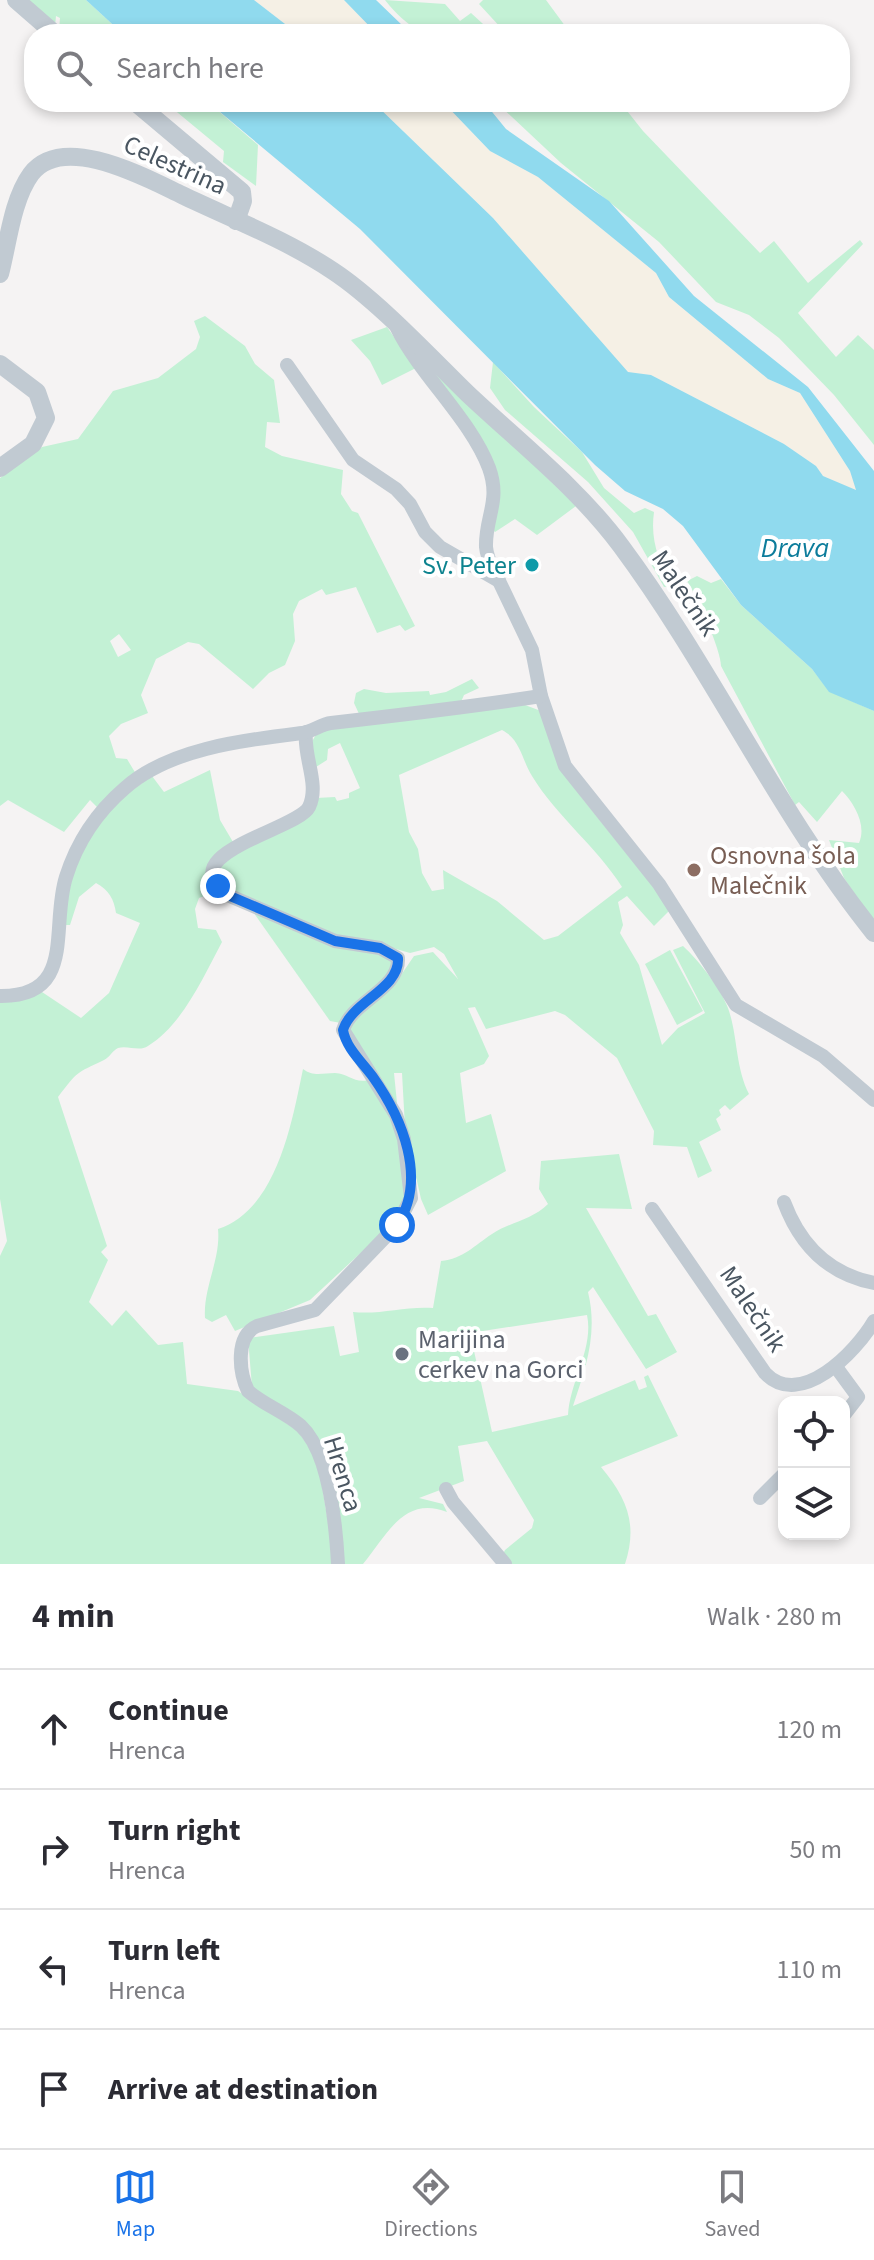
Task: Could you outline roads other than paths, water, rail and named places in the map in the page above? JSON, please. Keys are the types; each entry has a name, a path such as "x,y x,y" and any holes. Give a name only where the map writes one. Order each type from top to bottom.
{"street":[{"path":"16,0 44,24"},
{"name":"Celestrina","path":"0,274 26,184 39,166 60,158 106,163 236,221 243,201 242,192 147,112"},
{"name":"Malečnik","path":"236,221 337,273 557,478 618,542 696,656 809,845 874,933"},
{"name":"Malečnik","path":"397,327 424,374 481,450 489,470 495,507 486,548 532,650 541,696 565,766 659,884 736,1005 823,1056 874,1100"},
{"path":"0,364 37,392 46,418 33,444 0,468"},
{"path":"287,365 353,460 396,489 410,504 425,532 440,547 499,581"},
{"path":"0,996 32,993 46,979 56,961 59,905 66,877 93,821 126,786 180,758 281,734 306,732 327,723 429,713 541,696"},
{"name":"Hrenca","path":"306,732 313,786 309,809 297,820 236,844 220,858 214,873 218,886 230,896 335,941 380,948 398,958 393,976 352,1011 343,1030 396,1115 413,1186 407,1211 348,1279 315,1310 257,1326 248,1330 242,1340 248,1391 301,1426 318,1454 333,1512 338,1564"},
{"path":"784,1202 801,1239 826,1264 843,1274 874,1283"},
{"name":"Malečnik","path":"652,1209 771,1379 783,1385 791,1384 813,1379 836,1367 874,1321"},
{"path":"836,1367 858,1397 850,1407"},
{"path":"760,1498 778,1480"},
{"path":"446,1489 453,1502 505,1564"}],"water":[{"path":"86,0 254,0 285,24 112,24"},
{"path":"344,0 376,0 401,24 367,24"},
{"name":"Drava","path":"220,112 383,112 493,218 628,372 651,375 784,444 816,466 823,476 856,490 850,471 800,393 768,379 669,297 656,273 538,177 490,151 453,112 492,112 506,129 609,201 694,296 808,387 874,471 874,711 829,692 812,669 741,605 683,526 663,509 625,491 595,465 360,229"}],"place":[{"name":"Sv. Peter","path":"532,565"},
{"name":"Osnovna šola Malečnik","path":"694,870"},
{"name":"Marijina cerkev na Gorci","path":"402,1354"}]}
